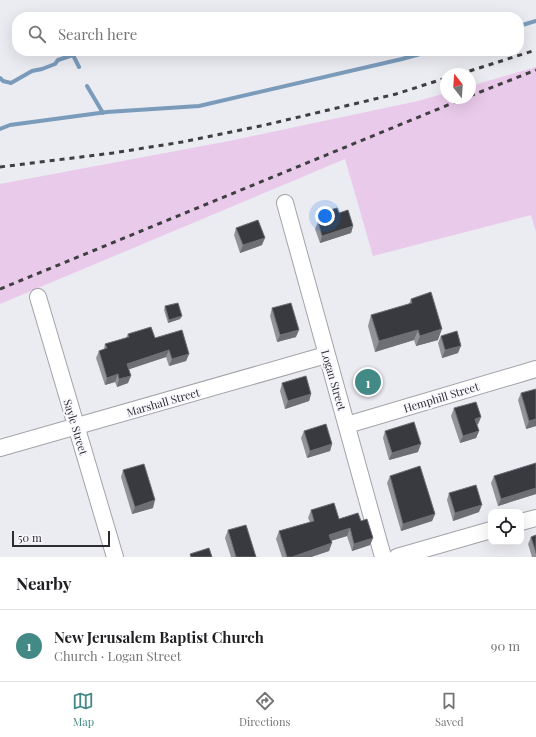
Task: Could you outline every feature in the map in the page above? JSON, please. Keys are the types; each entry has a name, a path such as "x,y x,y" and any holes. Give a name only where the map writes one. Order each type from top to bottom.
{"street":[{"name":"Logan Street","path":"285,203 383,557"},
{"name":"Sayle Street","path":"38,297 115,557"},
{"name":"Marshall Street","path":"0,448 326,355"},
{"name":"Hemphill Street","path":"347,425 536,370"},
{"path":"524,521 536,518"},
{"path":"397,557 488,531"}],"shaded area":[{"path":"536,67 536,232 531,215 373,256 345,159 0,304 0,184 229,141 418,101 440,95 440,104 476,104 476,84"}],"building":[{"path":"337,208 339,213 348,210 353,226 322,236 318,222 326,219 323,212"},
{"path":"258,220 265,238 243,245 236,228"},
{"path":"431,292 442,329 420,336 418,330 379,341 371,315 412,303 411,299"},
{"path":"178,303 182,316 169,320 165,306"},
{"path":"291,303 299,330 280,335 272,308"},
{"path":"151,327 155,338 182,330 189,354 172,359 169,350 127,364 131,376 119,379 118,374 107,378 99,351 107,348 105,344 129,337 128,334"},
{"path":"457,331 461,346 445,350 441,336"},
{"path":"306,376 311,394 288,401 282,383"},
{"path":"536,389 536,419 529,421 521,393"},
{"path":"476,402 481,417 475,419 479,431 463,436 454,408"},
{"path":"414,422 421,444 392,453 385,431"},
{"path":"326,424 332,444 310,451 304,431"},
{"path":"536,463 536,488 501,499 494,476"},
{"path":"144,464 155,500 135,507 123,470"},
{"path":"420,466 435,514 403,524 390,476"},
{"path":"476,485 482,505 455,513 449,493"},
{"path":"334,503 339,519 358,513 361,521 367,519 373,538 354,544 350,528 329,535 332,543 292,557 287,557 279,531 314,521 311,510"},
{"path":"246,525 256,557 236,557 228,530"},
{"path":"536,535 536,553 531,537"},
{"path":"209,548 212,557 191,557 190,554"}],"waterway":[{"path":"524,25 536,21"},
{"path":"0,78 3,81 11,83 32,71 55,64 58,60 70,56"},
{"path":"74,56 79,67"},
{"path":"0,129 10,125 107,112 199,106 413,56"},
{"path":"87,86 103,113"}],"railway":[{"path":"524,54 536,50"},
{"path":"476,69 517,56"},
{"path":"476,94 536,70"},
{"path":"0,167 113,153 182,142 265,125 396,94 440,80"},
{"path":"0,289 450,104"}],"place":[{"name":"New Jerusalem Baptist Church","path":"368,382"}]}
